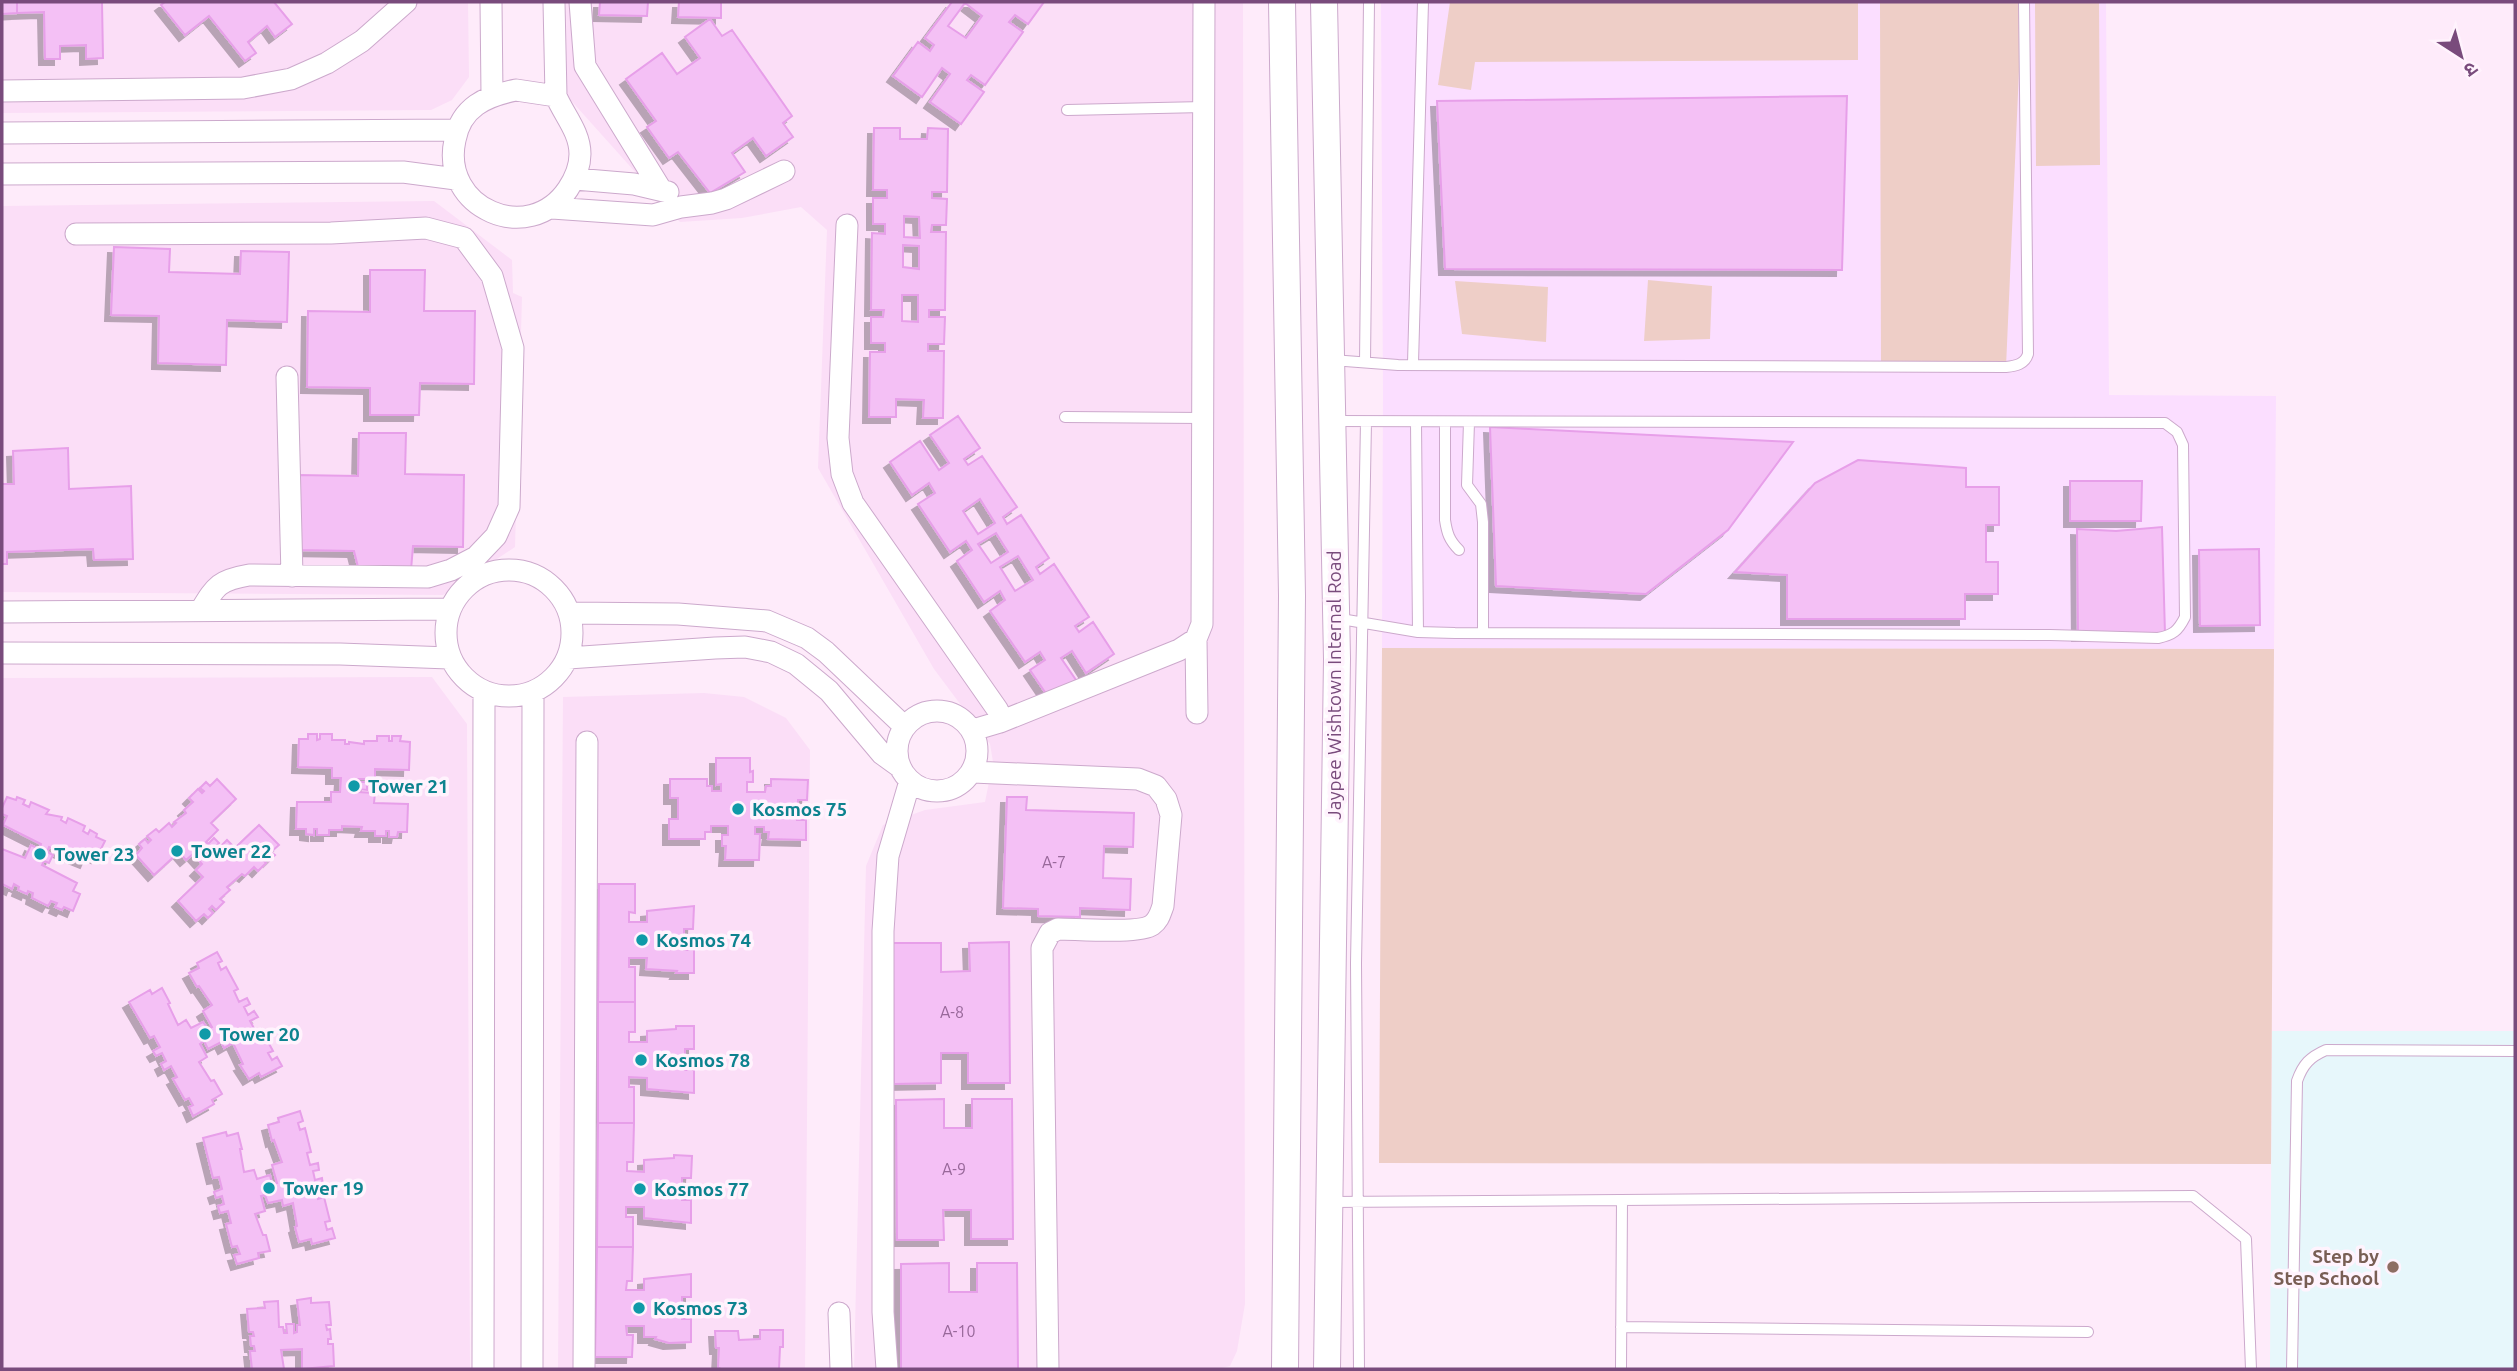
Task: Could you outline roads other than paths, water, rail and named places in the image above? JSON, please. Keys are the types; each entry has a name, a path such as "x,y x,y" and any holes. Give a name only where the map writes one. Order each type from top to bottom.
{"street":[{"path":"2,91 243,88 291,79 327,63 362,41 406,2"},
{"path":"491,2 492,95"},
{"path":"554,2 556,96 575,130 580,155 575,179 561,200 540,214 515,218 491,213 470,199 456,179 452,154 457,130 471,109 492,95 516,90 556,96"},
{"path":"580,2 585,66 660,188"},
{"path":"1197,713 1196,639 1202,624 1204,2"},
{"path":"1282,2 1292,596 1285,1369"},
{"name":"Jaypee Wishtown Internal Road","path":"1324,2 1337,659 1327,1369"},
{"path":"2,132 457,130"},
{"path":"552,208 653,215 726,199 784,171"},
{"path":"2,174 403,172 456,179"},
{"path":"575,179 660,188 670,193 681,207"},
{"path":"847,225 838,438 842,474 853,503 997,709 1000,722"},
{"path":"76,234 331,233 426,228 464,239 492,276 513,348 509,507 496,536 476,557 451,570 428,577 249,575 230,578 220,582 201,610"},
{"path":"287,377 292,576"},
{"path":"509,569 534,575 554,588 570,613 573,634 568,658 554,678 533,692 508,697 484,692 463,678 449,657 445,633 450,609 464,588 485,574 509,569"},
{"path":"2,611 450,609"},
{"path":"570,613 678,614 767,621 807,638 826,652 905,727"},
{"path":"973,730 1000,722 1179,650 1196,639"},
{"path":"568,658 745,647 771,652 796,664 830,691 882,754 905,774 923,790 939,792 954,789 973,772 978,747 973,730 957,715 939,710 920,715 905,727 897,754 905,774 888,856 883,931 883,1312 887,1369"},
{"path":"2,653 449,657"},
{"path":"483,1369 484,692"},
{"path":"532,1369 533,692"},
{"path":"584,1369 587,742"},
{"path":"973,772 1138,779 1156,786 1166,799 1171,815 1163,906 1159,919 1150,927 1136,929 1058,929 1050,933 1042,948 1048,1369"},
{"path":"839,1312 841,1369"}],"lane":[{"path":"1365,362 1369,2"},
{"path":"1413,363 1423,2"},
{"path":"1332,360 1413,363 2006,367 2021,364 2028,354 2024,2"},
{"path":"1067,110 1204,107"},
{"path":"1065,417 1203,418"},
{"path":"1333,421 2165,423 2177,432 2183,445 2185,618 2179,630 2158,638 2022,635 1483,634 1418,632 1335,618"},
{"path":"1359,1369 1356,963 1366,422"},
{"path":"1444,422 1447,534 1459,550"},
{"path":"1469,422 1468,485 1481,504 1483,522 1483,634"},
{"path":"1416,423 1418,632"},
{"path":"2292,1369 2297,1081 2302,1068 2310,1057 2326,1050 2515,1051"},
{"path":"1329,1202 2193,1196 2246,1240 2251,1369"},
{"path":"1621,1369 1622,1200"},
{"path":"1621,1327 2088,1332"}],"place":[{"name":"Tower 21","path":"354,786"},
{"name":"Kosmos 75","path":"738,809"},
{"name":"Tower 22","path":"177,851"},
{"name":"Tower 23","path":"40,854"},
{"name":"Kosmos 74","path":"642,940"},
{"name":"Tower 20","path":"205,1034"},
{"name":"Kosmos 78","path":"641,1060"},
{"name":"Tower 19","path":"269,1188"},
{"name":"Kosmos 77","path":"640,1189"},
{"name":"Step by Step School","path":"2393,1267"},
{"name":"Kosmos 73","path":"639,1308"}]}
